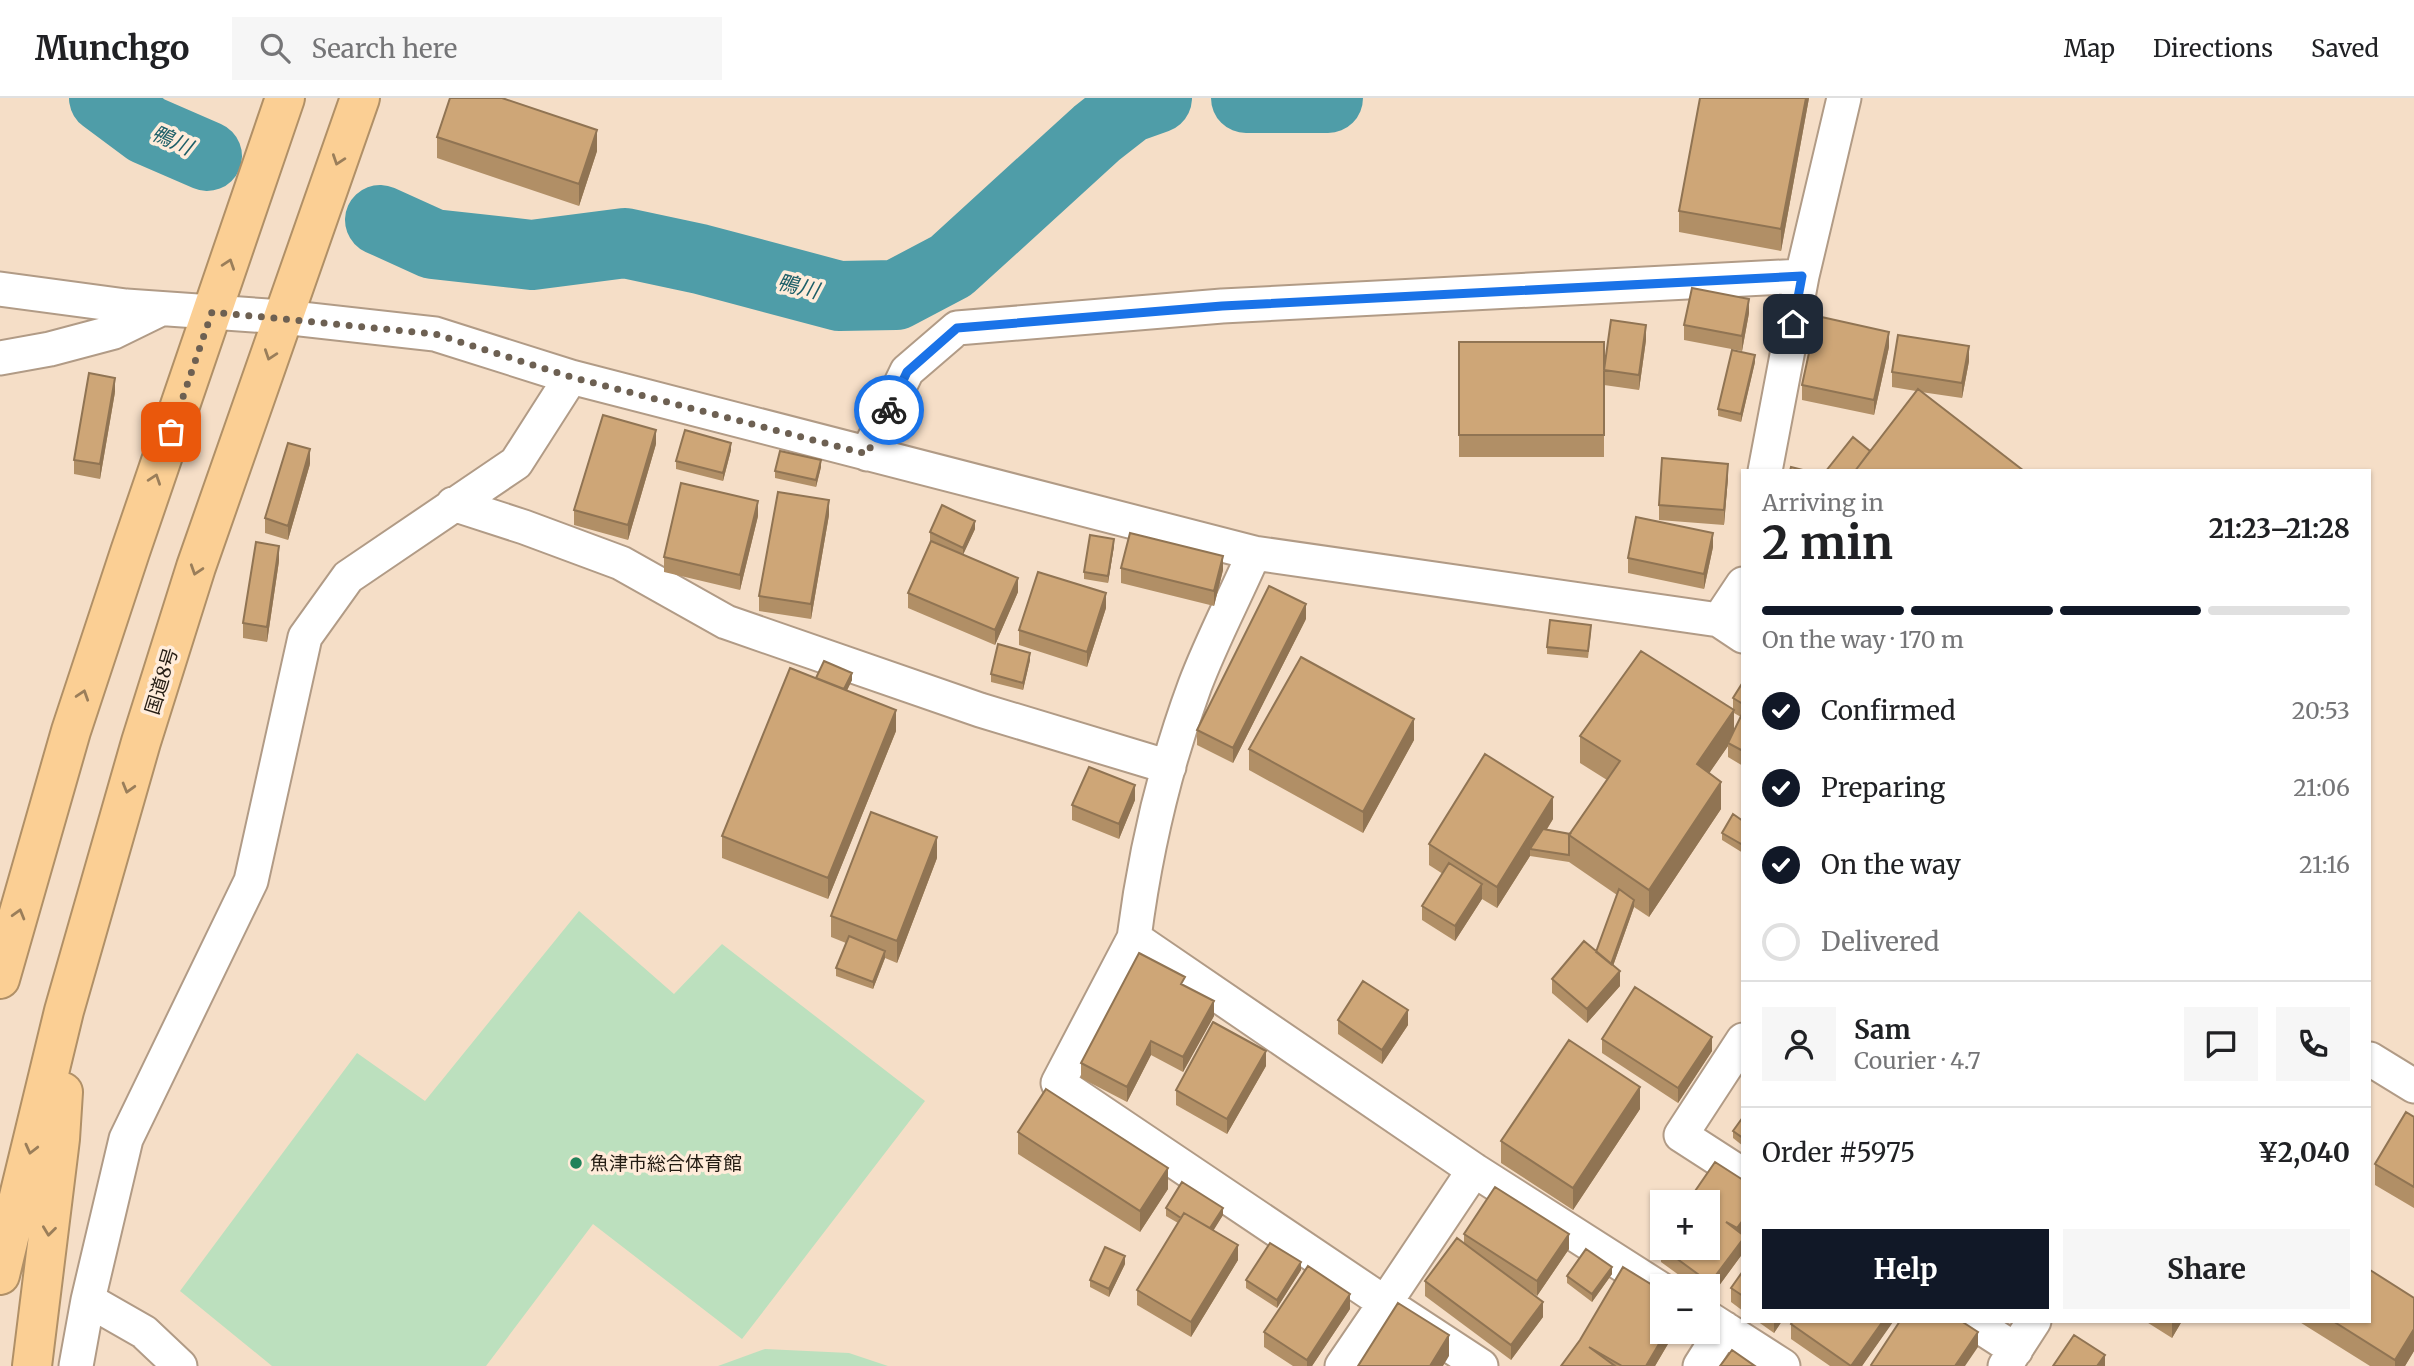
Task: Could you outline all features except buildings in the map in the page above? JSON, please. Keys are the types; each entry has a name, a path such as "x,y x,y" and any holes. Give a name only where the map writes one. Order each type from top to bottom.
{"highway":[{"path":"2,969 71,731 285,98"},
{"name":"国道8号","path":"0,1275 70,992 141,742 192,579 360,98"},
{"path":"32,1366 60,1139 70,992"}],"street":[{"path":"1765,469 1802,276 1844,98"},
{"path":"867,454 907,372 957,328 1222,306 1802,276"},
{"path":"0,289 163,308 283,317 435,334 571,377 1254,553 1731,628 1741,591"},
{"path":"0,358 50,349 114,332 163,308"},
{"path":"76,1366 88,1300 126,1139 251,881 305,637 348,577 516,463 571,377"},
{"path":"453,505 524,527 621,563 726,622 979,710 1169,767"},
{"path":"1254,553 1195,684 1169,767 1141,881 1134,938 1058,1083 1481,1366"},
{"path":"1134,938 1474,1170 1650,1282"},
{"path":"1741,1043 1681,1135 1741,1174"},
{"path":"2371,1060 2414,1086"},
{"path":"1342,1366 1474,1170"},
{"path":"88,1300 144,1332 180,1366"},
{"path":"1973,1323 2011,1358 2033,1323"},
{"path":"1720,1326 1783,1366"},
{"path":"1700,1366 1708,1344"}],"green space":[{"name":"魚津市総合体育館","path":"579,911 674,994 722,944 925,1101 742,1339 593,1224 486,1366 272,1366 180,1291 357,1053 425,1101"},
{"path":"765,1349 849,1353 888,1366 718,1366"}],"waterway":[{"name":"鴨川","path":"104,98 147,130 207,156"},
{"name":"鴨川","path":"380,220 433,244 532,255 625,243 700,259 839,296 896,295 951,266 1097,133 1129,108 1157,98"},
{"name":"鴨川","path":"1246,98 1328,98"}],"way so far":[{"path":"171,432 212,312 435,334 571,377 867,454 889,410"}],"place":[{"name":"魚津市総合体育館","path":"576,1163"}],"route":[{"path":"889,410 907,372 957,328 1222,306 1802,276 1793,324"}]}
